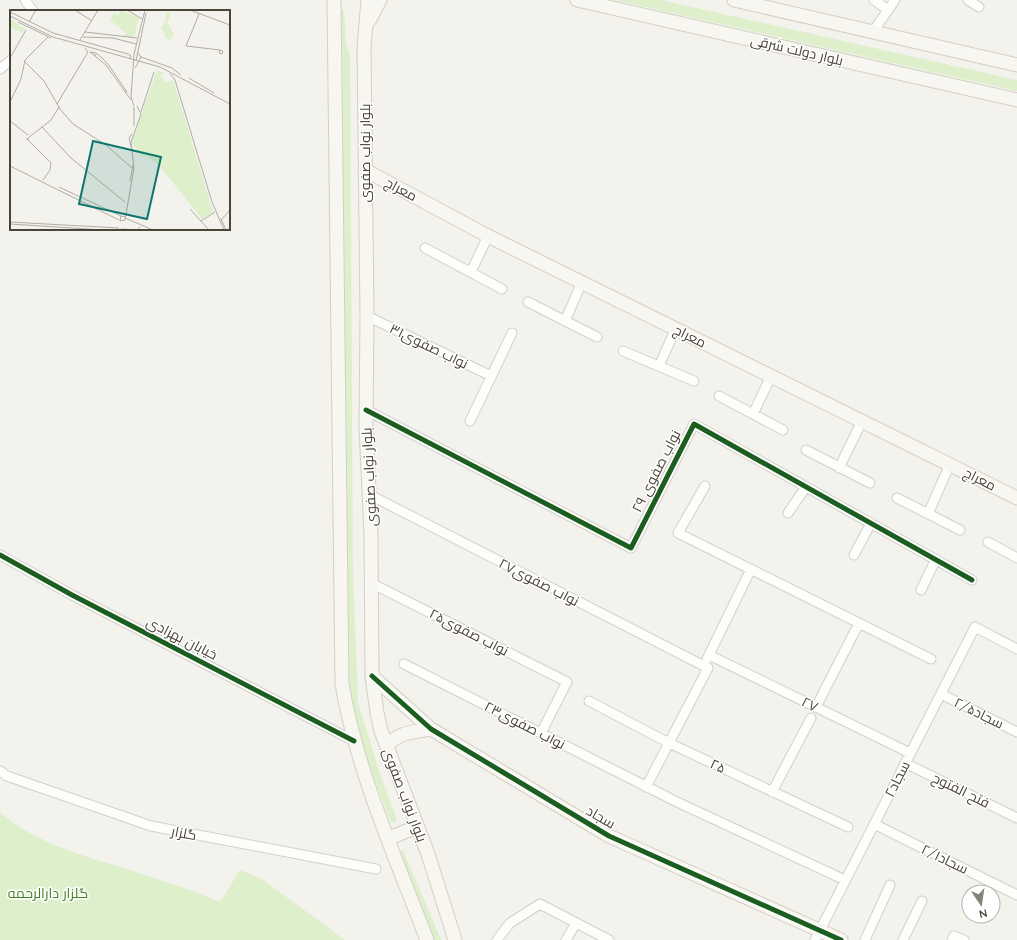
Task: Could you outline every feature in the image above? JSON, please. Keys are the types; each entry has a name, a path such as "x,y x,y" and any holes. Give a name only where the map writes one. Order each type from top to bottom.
{"main road":[{"path":"359,0 368,5"},
{"path":"365,30 380,0"},
{"name":"بلوار دولت شرقی","path":"577,0 1017,100"},
{"path":"734,0 872,33 1017,64"},
{"name":"بلوار نواب صفوی","path":"334,1 340,401 341,661 343,691 354,741 427,940"},
{"name":"بلوار نواب صفوی","path":"368,5 365,30 367,316 366,410 370,495 372,676 377,713 387,746 417,827 455,940"},
{"name":"معراج","path":"365,170 488,236 1017,498"},
{"name":"سجاد","path":"372,676 431,729 609,836 817,935 841,940"},
{"path":"387,746 392,738 402,733 431,729"},
{"path":"389,838 417,827"}],"street":[{"path":"25,0 32,10"},
{"path":"874,0 888,10"},
{"path":"872,33 895,0"},
{"path":"968,0 979,7"},
{"path":"0,69 10,61"},
{"path":"471,272 488,236"},
{"path":"425,248 502,289"},
{"path":"565,321 582,282"},
{"path":"528,302 597,337"},
{"name":"۳۱نواب صفوی","path":"367,316 491,376"},
{"path":"660,366 676,328"},
{"path":"470,420 512,333"},
{"path":"623,351 694,382"},
{"path":"753,414 771,376"},
{"path":"719,396 783,430"},
{"name":"نواب صفوی ۲۹","path":"366,410 631,548 694,424 972,580"},
{"path":"839,468 862,420"},
{"path":"806,450 870,483"},
{"path":"928,514 950,464"},
{"path":"705,486 678,532 931,659"},
{"path":"788,513 806,487"},
{"name":"۲۷نواب صفوی","path":"370,495 706,667"},
{"path":"897,498 960,530"},
{"path":"854,555 871,523"},
{"path":"988,542 1017,558"},
{"name":"خیابان بهزادی","path":"0,555 354,741"},
{"path":"921,590 936,559"},
{"path":"646,787 706,667 709,655 751,569"},
{"name":"۲۵نواب صفوی","path":"371,583 567,682 541,733"},
{"path":"816,707 859,623"},
{"name":"۲سجاد","path":"817,935 975,627 1017,649"},
{"name":"۲۷","path":"709,655 910,754"},
{"name":"۲۳نواب صفوی","path":"404,664 646,787 845,880"},
{"name":"۲/۵سجاد","path":"940,694 1017,732"},
{"name":"۲۵","path":"589,701 669,743 848,827"},
{"path":"772,792 811,718"},
{"name":"فتح الفتوح","path":"905,763 1017,818"},
{"name":"گلزار","path":"0,770 6,776 151,826 376,869"},
{"name":"۲/۱سجاد","path":"874,824 1017,895"},
{"path":"864,940 890,885"},
{"path":"903,940 922,901"},
{"path":"497,940 510,923 540,904 609,940"},
{"path":"566,940 576,923"},
{"path":"952,940 954,936 964,940"}],"green space":[{"path":"615,0 661,0 1017,80 1017,91"},
{"path":"340,9 344,10 346,42 350,56 353,571 358,703 378,768 397,820 395,823 391,822 362,749 346,686"},
{"name":"گلزار دارالرحمه","path":"0,812 29,833 63,848 220,902 240,870 262,879 345,940 0,940"},
{"path":"403,850 441,940 433,940 400,852"}],"cycle path":[{"path":"366,410 631,548 694,424 972,580"},
{"path":"0,555 72,595 354,741"},
{"path":"372,676 431,729 609,836 841,940"}]}
